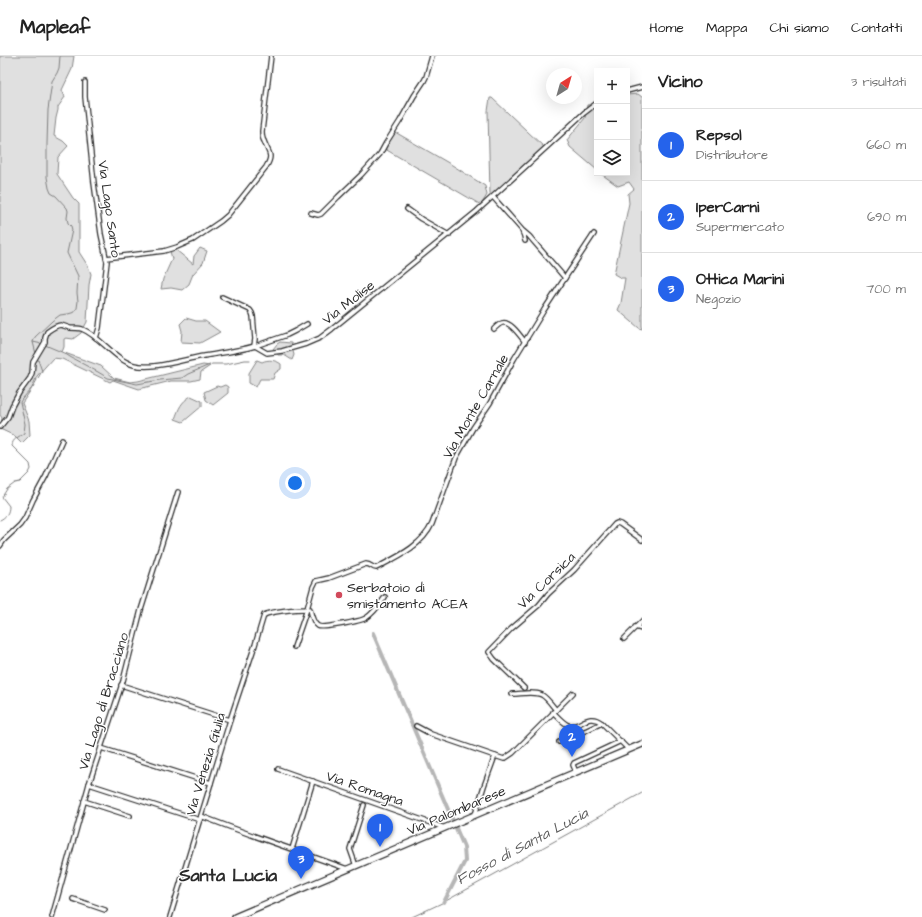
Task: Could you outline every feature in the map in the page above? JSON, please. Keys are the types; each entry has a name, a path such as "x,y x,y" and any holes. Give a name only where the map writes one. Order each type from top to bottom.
{"main road":[{"name":"Via Palombarese","path":"235,917 245,915 347,869 642,744"}],"street":[{"path":"106,258 164,251 187,243 228,215 266,167 270,158 270,152 263,139 262,131 271,56"},
{"path":"311,213 318,215 321,214 378,157 424,81 432,56"},
{"name":"Via Lago Santo","path":"85,82 100,234 107,265 99,328 96,338"},
{"path":"630,90 642,87"},
{"name":"Via Molise","path":"254,346 267,353 282,351 320,338 449,235 596,104"},
{"path":"493,197 522,230 529,235 565,278"},
{"path":"407,209 449,235"},
{"path":"522,230 525,241"},
{"name":"Via Monte Carnale","path":"308,609 313,585 317,581 366,564 376,568 412,547 428,531 434,520 456,458 544,310 594,234"},
{"path":"222,297 248,309 252,313 255,339 254,346"},
{"path":"494,329 503,323 508,323 525,342"},
{"path":"0,427 8,417 19,393 32,373 33,362 45,342 47,332 57,326 61,325 70,328 80,328 96,338 127,362 144,366 243,350 287,335 307,324"},
{"path":"0,546 25,518 62,440"},
{"name":"Via Lago di Bracciano","path":"52,917 89,784 121,685 141,610 178,492"},
{"name":"Via Corsica","path":"524,688 494,659 489,652 511,629 539,605 547,595 574,570 615,524 620,524 642,540"},
{"path":"308,609 317,626 321,627 357,622 365,619 371,614 385,597"},
{"path":"294,647 308,609"},
{"name":"Via Venezia Giulia","path":"170,917 264,614 308,609"},
{"path":"624,640 642,621"},
{"path":"635,627 642,629"},
{"path":"121,685 230,720"},
{"path":"416,726 431,734 503,759 508,756 573,693"},
{"path":"512,694 540,694 545,697 554,711 569,726 574,726 593,718 598,719 629,750"},
{"path":"559,742 602,723"},
{"path":"576,772 573,765 574,763 621,742"},
{"path":"101,748 211,783"},
{"path":"474,816 495,756"},
{"name":"Via Romagna","path":"278,769 442,827 443,829"},
{"path":"292,849 313,782"},
{"path":"89,784 200,818 347,869"},
{"path":"84,801 130,816"},
{"path":"356,866 350,849 364,805"},
{"path":"72,899 105,910"}],"shaded area":[{"path":"0,56 74,56 72,69 62,90 65,97 58,107 54,136 68,146 58,157 57,174 73,198 79,204 79,252 91,274 87,322 81,333 73,339 64,339 64,347 62,352 101,366 114,378 130,382 203,365 210,366 201,372 200,379 191,381 171,381 139,389 113,380 110,382 62,359 53,358 37,376 31,390 22,403 29,421 30,435 22,443 15,436 0,429 2,418 0,415"},
{"path":"638,94 642,97 642,329 618,310 621,303 625,278 621,278 614,274 629,203 628,194 634,189 629,182 618,186 604,176 630,176 630,95"},
{"path":"490,98 492,98 544,147 491,196 488,111"},
{"path":"594,104 594,167 570,147 567,140 585,118 587,105"},
{"path":"395,132 485,186 487,195 481,205 385,149"},
{"path":"200,248 207,251 203,263 193,274 189,284 182,290 171,288 161,289 163,279 172,259 170,251 176,250 193,264 194,256"},
{"path":"186,318 196,321 205,321 220,332 200,343 181,342 182,331 180,324"},
{"path":"280,342 291,343 294,355 292,360 284,355 278,355 273,349"},
{"path":"257,360 262,362 272,360 281,364 281,369 275,373 273,379 260,379 256,387 249,383 249,373"},
{"path":"225,385 228,387 228,393 213,405 206,400 204,392 217,386 220,387"},
{"path":"191,396 202,401 202,406 183,422 175,419 181,406"}],"waterway":[{"path":"36,354 33,342 35,337 60,315 75,312 78,301 78,276 67,253 72,230 68,223 68,211 56,196 51,193 47,177 48,110 52,81 59,68 60,56"},
{"path":"33,342 42,344"},
{"path":"45,345 64,353 108,378 137,384 182,378 212,364 226,364 250,360"},
{"path":"0,520 4,518 9,508 2,497 7,489 15,483 20,482 31,469 30,464 12,446 12,444 14,440 24,433 25,424 20,402 33,387 42,371 37,357"},
{"path":"373,633 464,847 465,861 444,902"},
{"name":"Fosso di Santa Lucia","path":"412,917 444,902 642,793"}],"place":[{"name":"Serbatoio di smistamento ACEA","path":"339,595"},
{"name":"IperCarni","path":"572,757"},
{"name":"Repsol","path":"380,847"},
{"name":"Ottica Marini","path":"301,879"}],"district":[{"name":"Santa Lucia","path":"228,875"}]}
